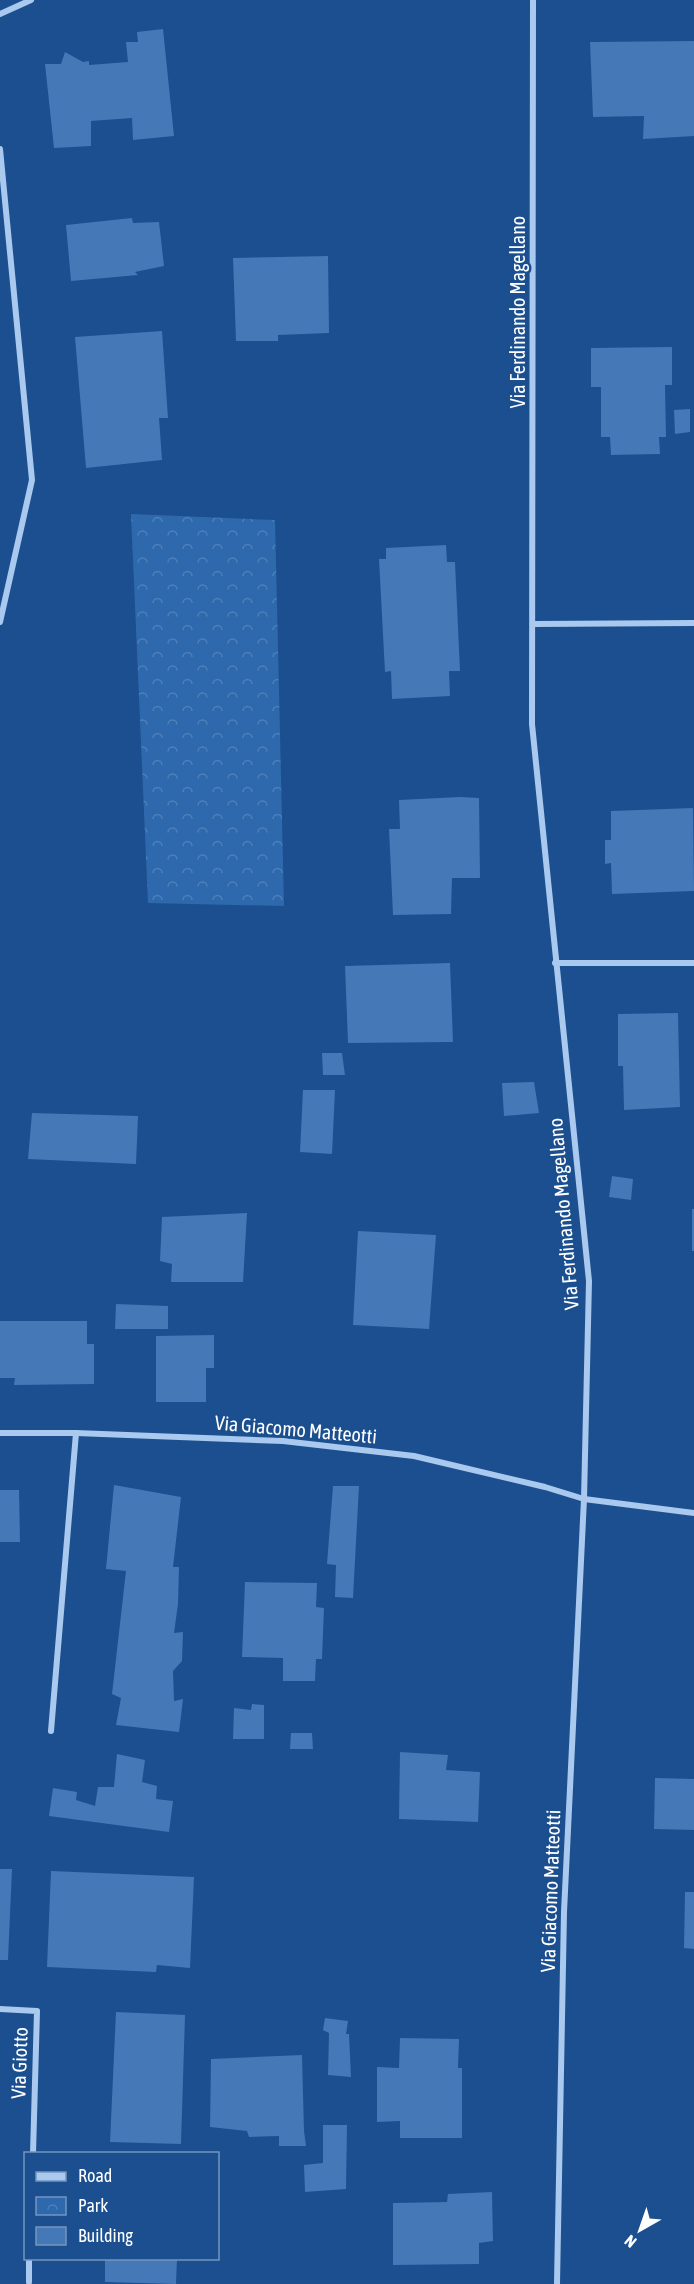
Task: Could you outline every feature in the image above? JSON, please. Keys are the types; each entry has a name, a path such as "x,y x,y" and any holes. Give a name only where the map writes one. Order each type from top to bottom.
{"street":[{"path":"0,14 31,0"},
{"name":"Via Ferdinando Magellano","path":"533,0 534,624 532,724 589,1281 584,1499"},
{"path":"0,149 32,480 0,622"},
{"path":"534,624 694,623"},
{"path":"555,963 694,963"},
{"name":"Via Giacomo Matteotti","path":"0,1433 76,1433 282,1441 414,1456 545,1487 584,1499 694,1513"},
{"path":"51,1731 76,1433"},
{"name":"Via Giacomo Matteotti","path":"557,2284 564,1912 584,1499"},
{"name":"Via Giotto","path":"0,2009 37,2011 33,2152"},
{"path":"28,2282 29,2260"}],"green space":[{"path":"131,514 275,520 284,906 148,903"}],"building":[{"path":"163,29 174,136 133,140 132,118 91,121 91,146 54,148 45,64 61,64 65,52 83,62 89,61 89,65 128,62 126,42 138,42 137,32"},
{"path":"694,41 694,136 643,139 644,116 593,117 590,42"},
{"path":"132,218 133,223 159,222 164,266 135,272 138,275 71,281 66,225"},
{"path":"328,256 329,333 278,335 278,341 236,341 233,258"},
{"path":"162,331 168,418 159,418 162,460 86,468 75,337"},
{"path":"672,347 672,385 665,385 666,437 659,437 660,454 611,455 610,437 601,437 601,387 591,387 591,348"},
{"path":"690,409 690,432 675,434 674,410"},
{"path":"446,545 447,562 455,562 460,671 449,671 450,696 392,699 391,671 385,672 379,559 386,559 386,548"},
{"path":"479,798 480,878 452,878 451,914 393,915 389,829 400,829 399,800"},
{"path":"693,808 694,891 612,894 611,863 605,864 605,840 611,840 611,811"},
{"path":"450,963 453,1042 348,1043 345,966"},
{"path":"678,1013 680,1107 624,1110 623,1066 618,1066 618,1014"},
{"path":"322,1053 342,1053 345,1075 323,1075"},
{"path":"534,1082 539,1113 504,1116 502,1083"},
{"path":"303,1090 335,1090 332,1154 300,1152"},
{"path":"32,1113 138,1116 136,1164 28,1159"},
{"path":"612,1176 633,1179 631,1200 609,1197"},
{"path":"692,1209 694,1209 694,1251 692,1251"},
{"path":"247,1213 243,1282 171,1282 172,1264 160,1261 162,1217"},
{"path":"358,1231 436,1235 429,1329 353,1325"},
{"path":"116,1304 168,1306 168,1329 115,1329"},
{"path":"0,1321 87,1321 87,1344 94,1344 94,1384 14,1385 15,1378 0,1378"},
{"path":"214,1335 214,1368 206,1368 206,1402 156,1402 156,1336"},
{"path":"114,1485 181,1497 173,1567 179,1567 174,1633 183,1632 182,1661 173,1671 174,1701 183,1699 179,1732 116,1725 121,1698 112,1694 126,1571 106,1569"},
{"path":"333,1486 359,1486 353,1598 335,1597 336,1565 327,1564"},
{"path":"0,1490 19,1490 20,1542 0,1542"},
{"path":"245,1582 317,1583 316,1607 324,1608 322,1659 316,1659 315,1681 283,1681 283,1658 242,1657"},
{"path":"252,1704 264,1705 264,1739 233,1739 234,1708 251,1710"},
{"path":"291,1733 312,1733 313,1749 290,1749"},
{"path":"400,1752 448,1755 446,1770 480,1772 478,1822 399,1819"},
{"path":"117,1754 145,1760 142,1782 157,1786 156,1799 173,1801 169,1832 49,1816 53,1788 77,1792 76,1800 95,1806 98,1787 114,1787"},
{"path":"655,1778 694,1779 694,1830 654,1829"},
{"path":"0,1869 12,1869 8,1960 0,1960"},
{"path":"51,1871 194,1877 190,1968 157,1965 156,1972 47,1967"},
{"path":"685,1892 694,1892 694,1949 684,1948"},
{"path":"116,2012 185,2015 181,2144 110,2142"},
{"path":"325,2018 348,2021 346,2034 349,2034 351,2077 328,2075 329,2033 323,2030"},
{"path":"400,2038 459,2039 458,2068 462,2068 462,2138 400,2138 400,2121 377,2122 377,2067 399,2068"},
{"path":"302,2055 306,2146 279,2146 279,2136 249,2137 247,2131 210,2127 211,2059"},
{"path":"323,2125 347,2125 346,2189 305,2192 304,2165 323,2163"},
{"path":"492,2192 493,2241 479,2243 479,2264 393,2265 393,2203 447,2202 448,2194"},
{"path":"105,2260 177,2260 176,2284 105,2282"}]}
